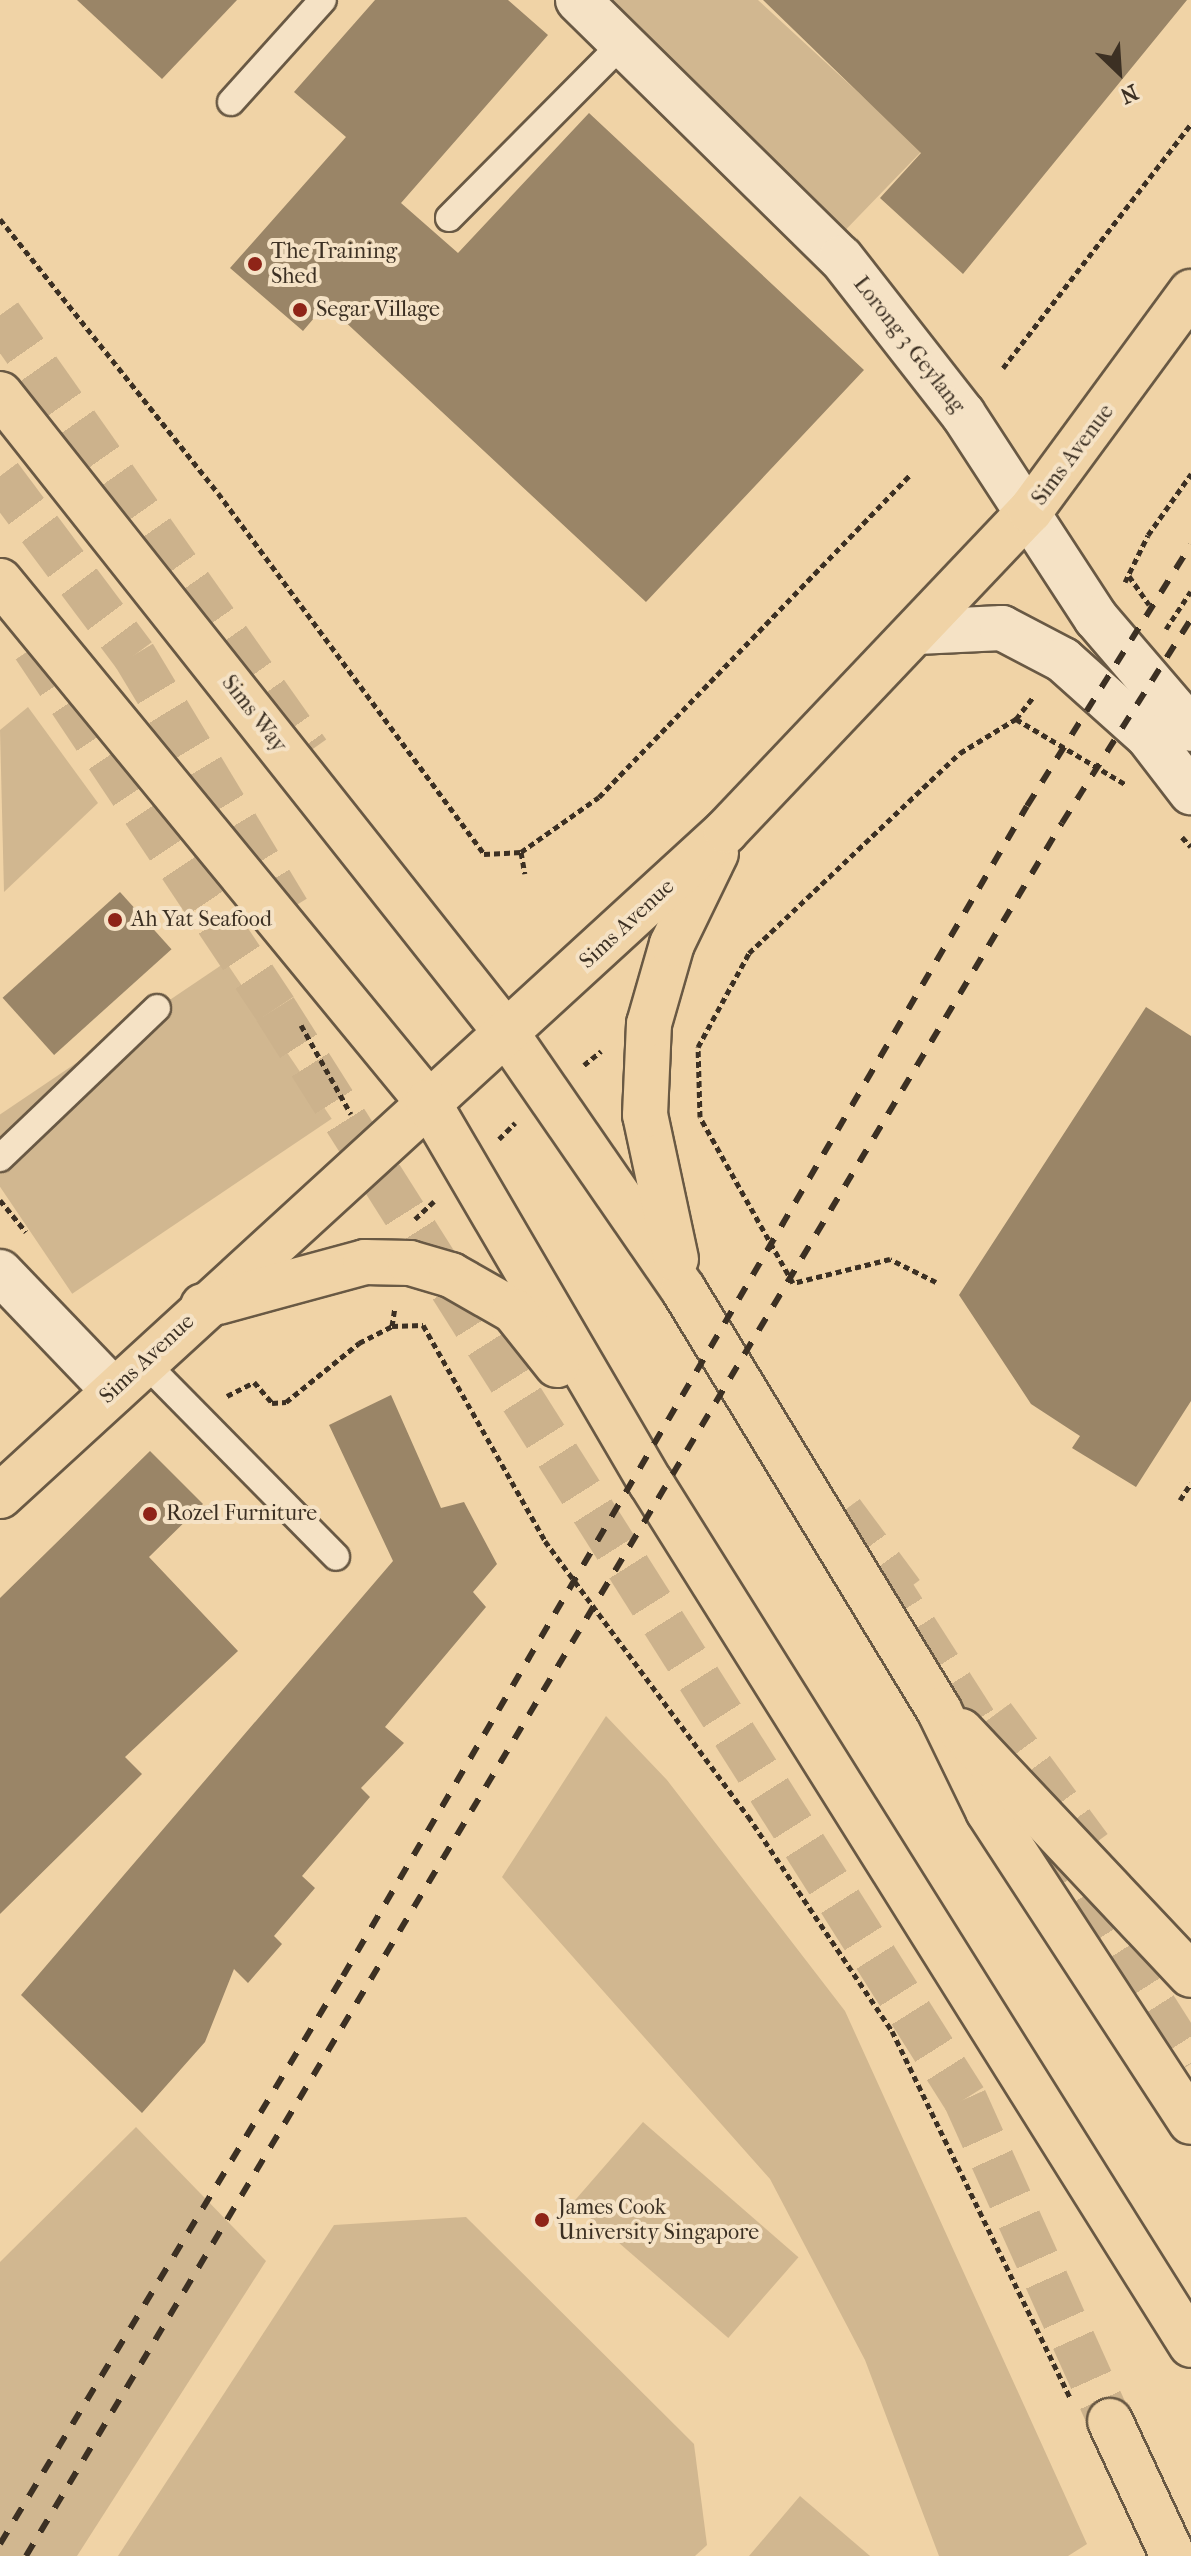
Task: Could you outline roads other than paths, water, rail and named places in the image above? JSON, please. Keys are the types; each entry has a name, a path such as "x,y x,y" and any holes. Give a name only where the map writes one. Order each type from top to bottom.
{"main road":[{"name":"Sims Avenue","path":"0,1496 203,1306 507,1034 726,831 1030,511 1191,292"},
{"name":"Sims Way","path":"0,394 507,1034 683,1289 939,1710"},
{"path":"0,581 428,1102 651,1483 1191,2345"},
{"path":"683,1289 645,1115 649,1024 672,944 726,831"},
{"path":"203,1306 365,1262 410,1263 451,1275 514,1311 651,1483"},
{"path":"939,1710 1026,1794 1191,1975"},
{"path":"939,1710 988,1811 1191,2122"},
{"path":"1093,2416 1173,2556"}],"street":[{"name":"Lorong 3 Geylang","path":"578,0 841,258 1030,511 1096,618 1191,729"},
{"path":"917,632 1002,628 1063,660 1148,736 1183,811"},
{"path":"0,1272 129,1377"}],"lane":[{"path":"231,102 323,0"},
{"path":"449,218 623,43"},
{"path":"0,1158 157,1008"},
{"path":"129,1377 202,1421 336,1557"}],"tunnel":[{"path":"0,315 308,752"},
{"path":"0,476 134,655 288,910"},
{"path":"34,647 275,1009 965,2099 1110,2421"},
{"path":"842,1512 902,1593"},
{"path":"880,1573 1000,1761"},
{"path":"993,1716 1090,1847"},
{"path":"1049,1840 1191,2064"}],"railway":[{"path":"0,2544 343,1976 1027,806 1191,545"},
{"path":"26,2556 1062,823 1191,619"}],"place":[{"name":"The Training Shed","path":"255,264"},
{"name":"Segar Village","path":"300,310"},
{"name":"Ah Yat Seafood","path":"115,920"},
{"name":"Rozel Furniture","path":"150,1514"},
{"name":"James Cook University Singapore","path":"542,2220"}]}
